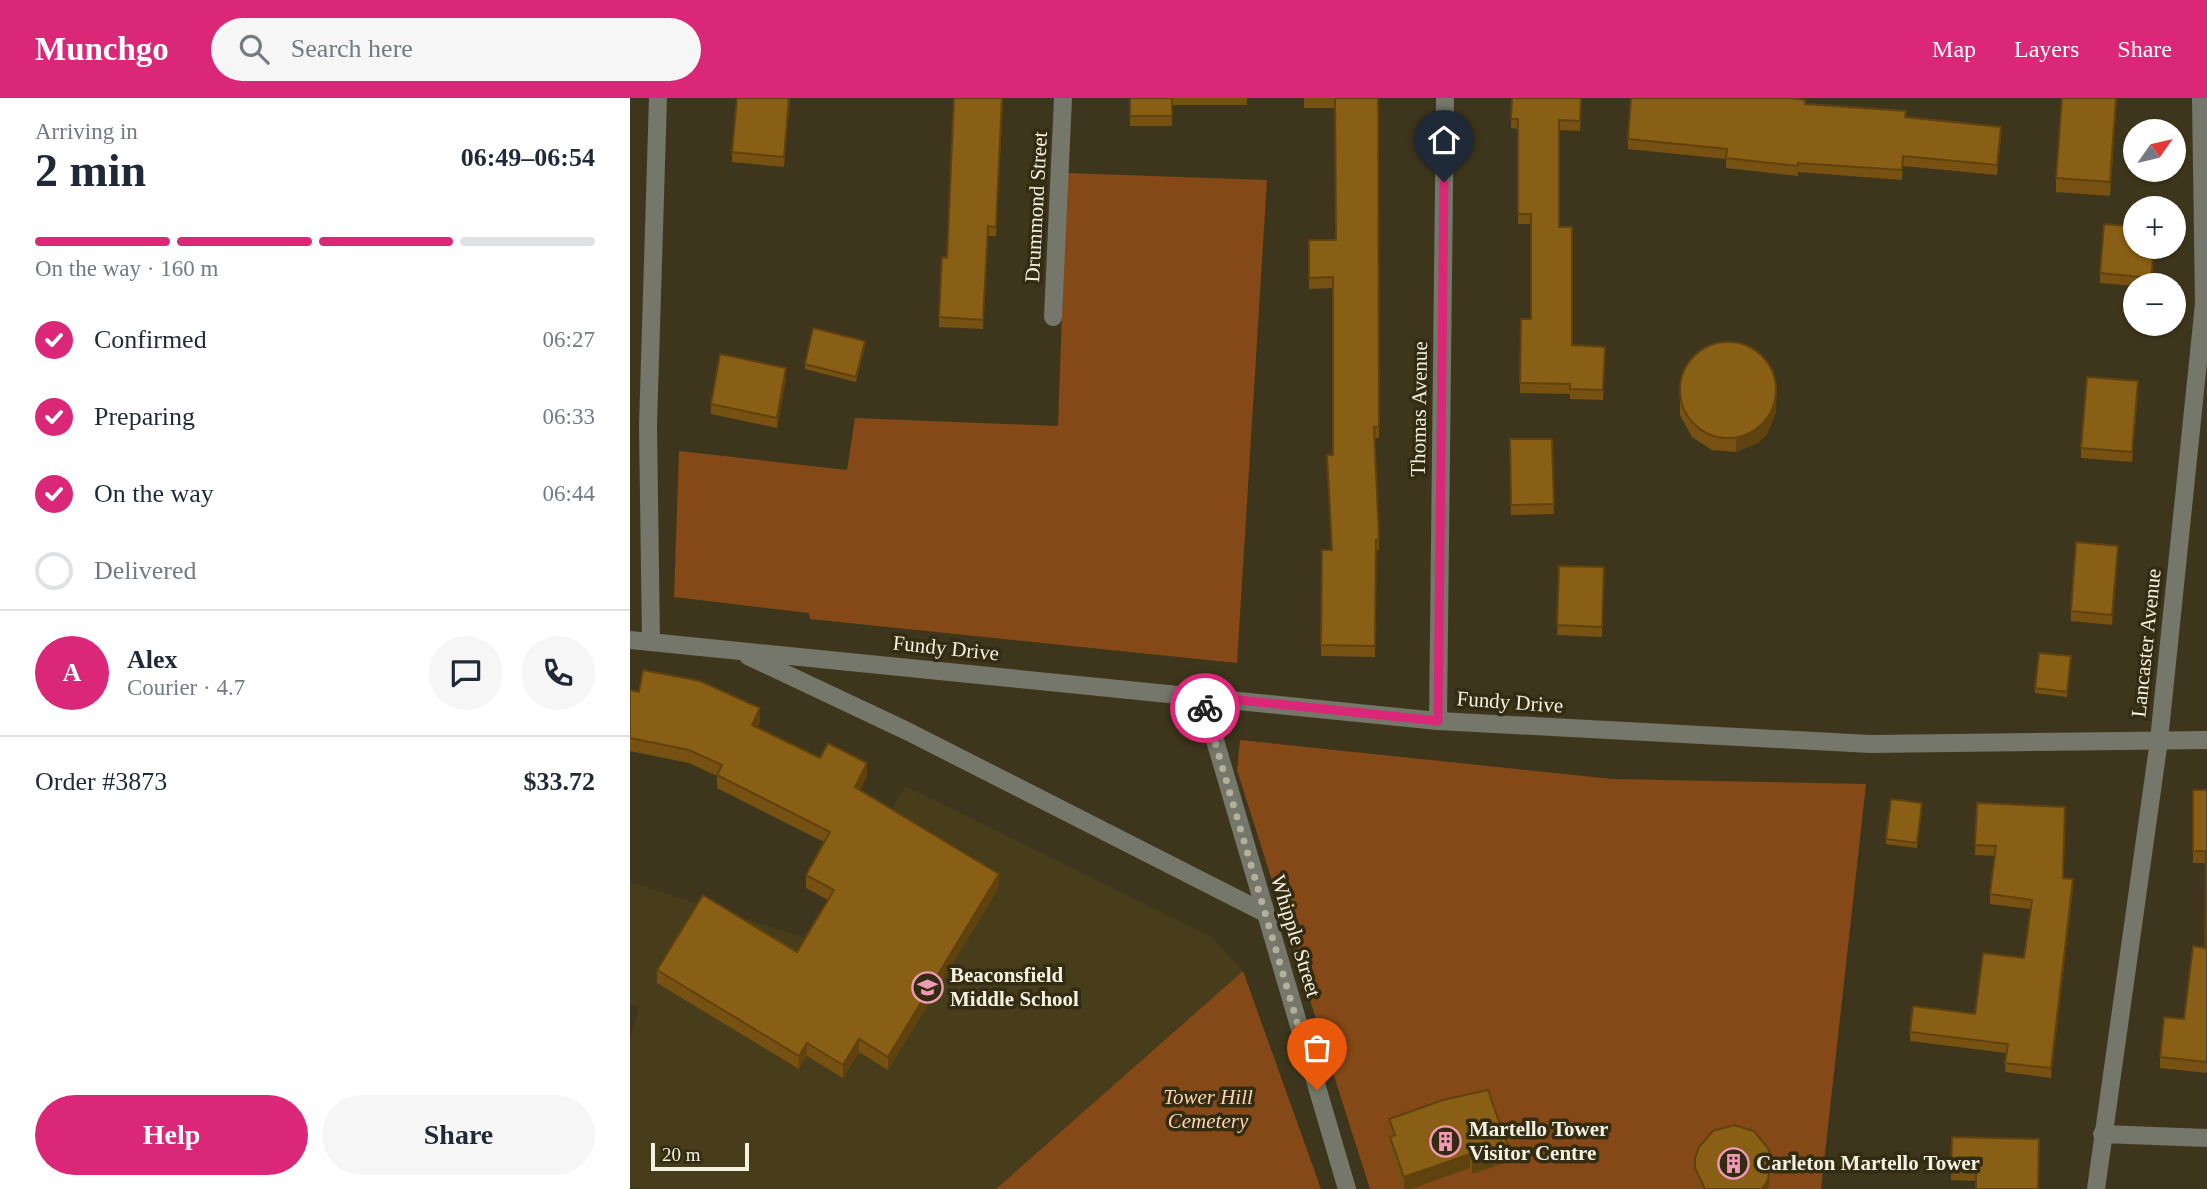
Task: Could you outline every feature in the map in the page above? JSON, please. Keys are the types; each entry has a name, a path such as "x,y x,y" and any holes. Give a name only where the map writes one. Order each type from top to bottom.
{"street":[{"path":"651,642 648,425 658,98"},
{"name":"Drummond Street","path":"1053,317 1063,98"},
{"name":"Thomas Avenue","path":"1438,721 1445,98"},
{"name":"Lancaster Avenue","path":"2096,1189 2159,740 2204,304 2201,98"},
{"name":"Fundy Drive","path":"630,640 1438,721 1870,744 2207,740"},
{"name":"Fundy Drive","path":"735,650 907,731 1265,913"},
{"name":"Whipple Street","path":"1202,696 1347,1189"},
{"path":"2102,1133 2207,1138"}],"shaded area":[{"name":"Beaconsfield Middle School","path":"905,786 1212,937 1243,971 996,1189 641,1189 630,1186 630,1040 639,1007 630,1004 630,882 812,940"}],"green space":[{"path":"1067,173 1267,180 1237,663 810,619 809,613 674,597 679,451 847,470 855,418 1058,426"},
{"path":"1240,740 1612,779 1866,784 1821,1189 1370,1189 1237,770"},
{"name":"Tower Hill Cemetery","path":"1243,971 1321,1189 996,1189"}],"building":[{"path":"737,98 789,98 784,157 732,152"},
{"path":"954,98 1002,98 996,227 988,226 983,320 939,317 942,257 947,258"},
{"path":"1130,98 1172,98 1172,116 1130,116"},
{"path":"1335,98 1378,98 1379,427 1374,427 1379,539 1376,540 1375,646 1321,645 1322,550 1332,550 1327,455 1333,455 1333,277 1309,278 1309,240 1336,240"},
{"path":"1512,98 1581,98 1580,121 1559,120 1559,227 1572,227 1572,345 1605,347 1603,390 1570,389 1570,384 1520,383 1521,319 1531,319 1531,214 1518,214 1518,119 1511,119"},
{"path":"1631,98 1791,98 1805,100 1805,104 1906,111 1905,117 2001,127 1997,165 1903,156 1902,170 1798,163 1798,166 1726,158 1727,149 1628,139"},
{"path":"2062,98 2116,98 2110,182 2056,178"},
{"path":"2104,224 2123,226 2123,259 2153,259 2151,273 2123,273 2123,275 2100,273"},
{"path":"813,328 865,341 856,377 805,364"},
{"path":"1728,342 1746,346 1762,356 1772,372 1776,390 1772,408 1762,424 1746,434 1728,438 1710,434 1694,424 1684,408 1680,390 1684,372 1694,356 1710,346"},
{"path":"720,354 786,368 777,418 711,404"},
{"path":"2087,377 2138,381 2132,452 2081,448"},
{"path":"1510,439 1552,439 1554,504 1511,505"},
{"path":"2076,542 2118,546 2112,615 2071,611"},
{"path":"1559,566 1604,567 1602,627 1557,625"},
{"path":"2039,653 2071,656 2067,692 2035,688"},
{"path":"643,670 700,681 760,708 752,725 820,758 828,743 867,763 855,787 999,874 888,1057 859,1039 843,1065 807,1043 799,1056 657,970 703,895 797,952 834,890 806,875 830,832 717,775 722,765 689,750 630,738 630,690 639,692"},
{"path":"2193,790 2207,790 2207,1062 2160,1057 2164,1017 2184,1019 2193,946 2205,948 2206,851 2193,851"},
{"path":"1891,799 1922,803 1917,843 1886,839"},
{"path":"1977,803 2065,807 2063,878 2073,879 2051,1068 2005,1063 2008,1044 1910,1032 1913,1006 1975,1014 1983,953 2024,958 2032,900 1990,894 1996,846 1975,845"},
{"name":"Martello Tower Visitor Centre","path":"1488,1090 1508,1147 1472,1159 1470,1154 1404,1177 1390,1137 1395,1135 1389,1119 1443,1100"},
{"name":"Carleton Martello Tower","path":"1734,1125 1754,1131 1768,1148 1771,1158 1768,1180 1762,1189 1705,1189 1695,1168 1699,1147 1713,1131"},
{"path":"1952,1137 2039,1139 2038,1189 1976,1189 1976,1171 1951,1170"}],"way so far":[{"path":"1205,708 1317,1090"}],"place":[{"name":"Beaconsfield Middle School","path":"927,987"},
{"name":"Martello Tower Visitor Centre","path":"1446,1141"},
{"name":"Carleton Martello Tower","path":"1733,1163"}],"route":[{"path":"1205,708 1202,696 1438,721 1444,182"}]}
